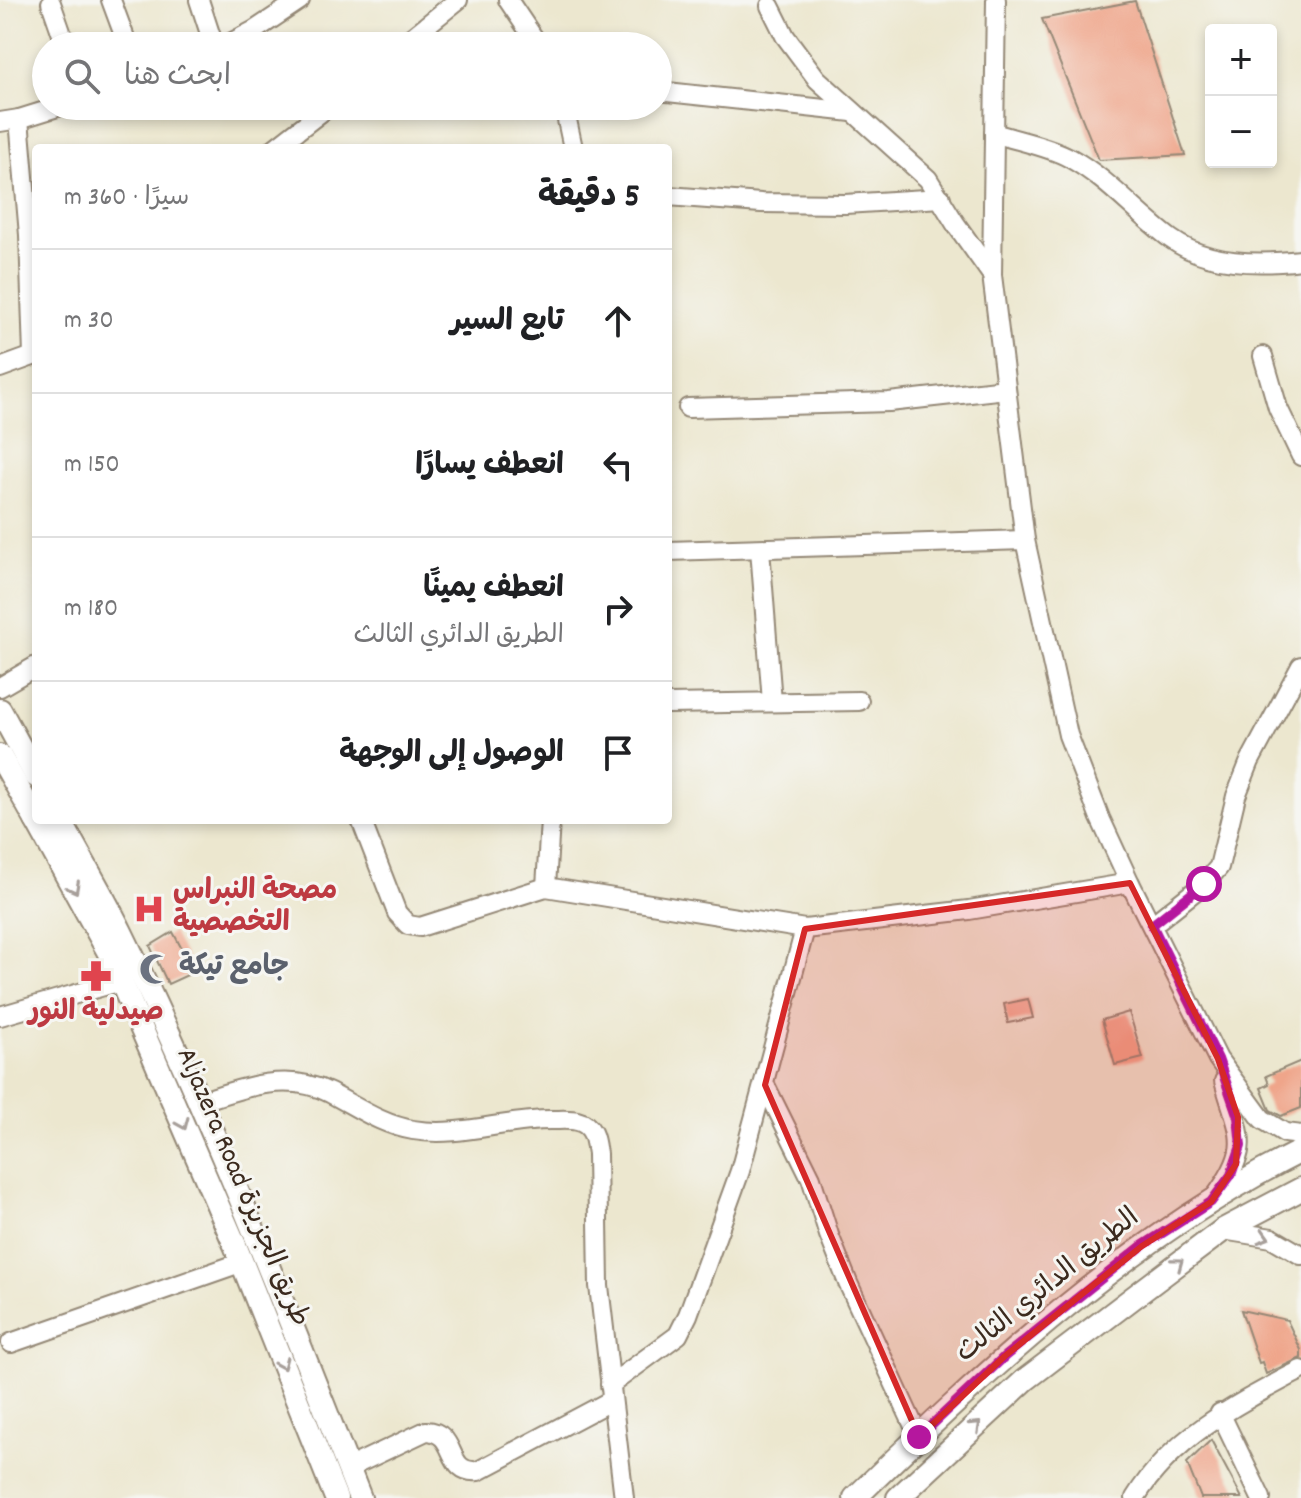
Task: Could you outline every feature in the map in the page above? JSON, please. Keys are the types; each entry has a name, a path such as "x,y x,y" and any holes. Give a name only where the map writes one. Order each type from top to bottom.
{"main road":[{"path":"0,710 32,769"},
{"name":"Aljazera Road طريق الجزيزة","path":"0,756 32,813"},
{"name":"Aljazera Road طريق الجزيزة","path":"38,824 108,951 235,1245 336,1498"},
{"name":"Aljazera Road طريق الجزيزة","path":"62,824 121,931 200,1102 360,1498"},
{"name":"الطريق الدائري الثالث","path":"855,1498 1005,1356 1142,1246 1301,1151"},
{"name":"الطريق الدائري الثالث","path":"898,1498 1025,1380 1223,1230 1301,1189"}],"street":[{"path":"111,0 123,32"},
{"path":"199,0 209,32"},
{"path":"251,32 300,0"},
{"path":"418,32 458,0"},
{"path":"508,0 530,32"},
{"path":"996,0 992,275 1025,540 1068,735 1100,818 1130,883 1218,1059 1238,1117 1241,1146 1231,1175 1211,1202"},
{"path":"51,3 61,32"},
{"path":"770,6 785,36 817,79 928,179 992,275"},
{"path":"672,93 852,112"},
{"path":"0,122 32,115"},
{"path":"19,119 32,234"},
{"path":"280,144 311,120"},
{"path":"567,120 572,144"},
{"path":"994,133 1068,157 1104,181 1173,241 1214,258 1267,264 1301,260"},
{"path":"672,196 761,203 845,204 941,198"},
{"path":"1263,356 1278,408 1301,456"},
{"path":"0,368 32,357"},
{"path":"688,408 889,402 1006,389"},
{"path":"672,551 1025,540"},
{"path":"760,549 772,702"},
{"path":"1152,925 1204,884 1219,867 1236,796 1250,761 1301,666"},
{"path":"0,687 32,668"},
{"path":"672,704 859,701"},
{"path":"363,824 397,913 408,925 430,926 546,887 805,929 969,910 1130,883"},
{"path":"546,887 550,824"},
{"path":"348,1468 426,1431 434,1431 445,1438 459,1467 467,1472 478,1471 611,1392 678,1335 740,1171 805,929"},
{"path":"0,1016 121,981"},
{"path":"1218,1059 1262,1119 1285,1133 1301,1135"},
{"path":"200,1102 243,1087 283,1082 305,1084 328,1092 362,1113 413,1130 463,1131 532,1119 576,1120 588,1125 597,1154 599,1286 624,1498"},
{"path":"765,1085 805,1166 848,1283 919,1437"},
{"path":"1223,1230 1272,1238 1301,1255"},
{"path":"11,1343 240,1263"},
{"path":"1135,1498 1152,1473 1220,1413 1301,1370"},
{"path":"1220,1413 1261,1498"}],"highlighted area":[{"path":"1130,883 1218,1059 1238,1117 1236,1164 1211,1202 1142,1246 1005,1356 919,1437 765,1085 805,929"}],"building":[{"path":"1135,1 1185,155 1099,160 1042,19"},
{"path":"173,932 194,972 168,984 150,946"},
{"path":"1028,999 1033,1018 1008,1023 1004,1004"},
{"path":"1129,1012 1143,1058 1115,1065 1102,1020"},
{"path":"1301,1061 1301,1108 1281,1116 1270,1110 1261,1088 1269,1084 1266,1076"},
{"path":"1241,1310 1287,1320 1301,1350 1301,1358 1266,1374 1262,1362 1259,1363"},
{"path":"1211,1440 1242,1498 1201,1498 1187,1463"}],"place":[{"name":"مصحة النبراس التخصصية","path":"149,909"},
{"name":"جامع تيكة","path":"155,969"},
{"name":"صيدلية النور","path":"96,976"}],"route":[{"path":"919,1437 1005,1356 1142,1246 1211,1202 1231,1175 1241,1146 1238,1117 1218,1059 1152,925 1204,884"}]}
